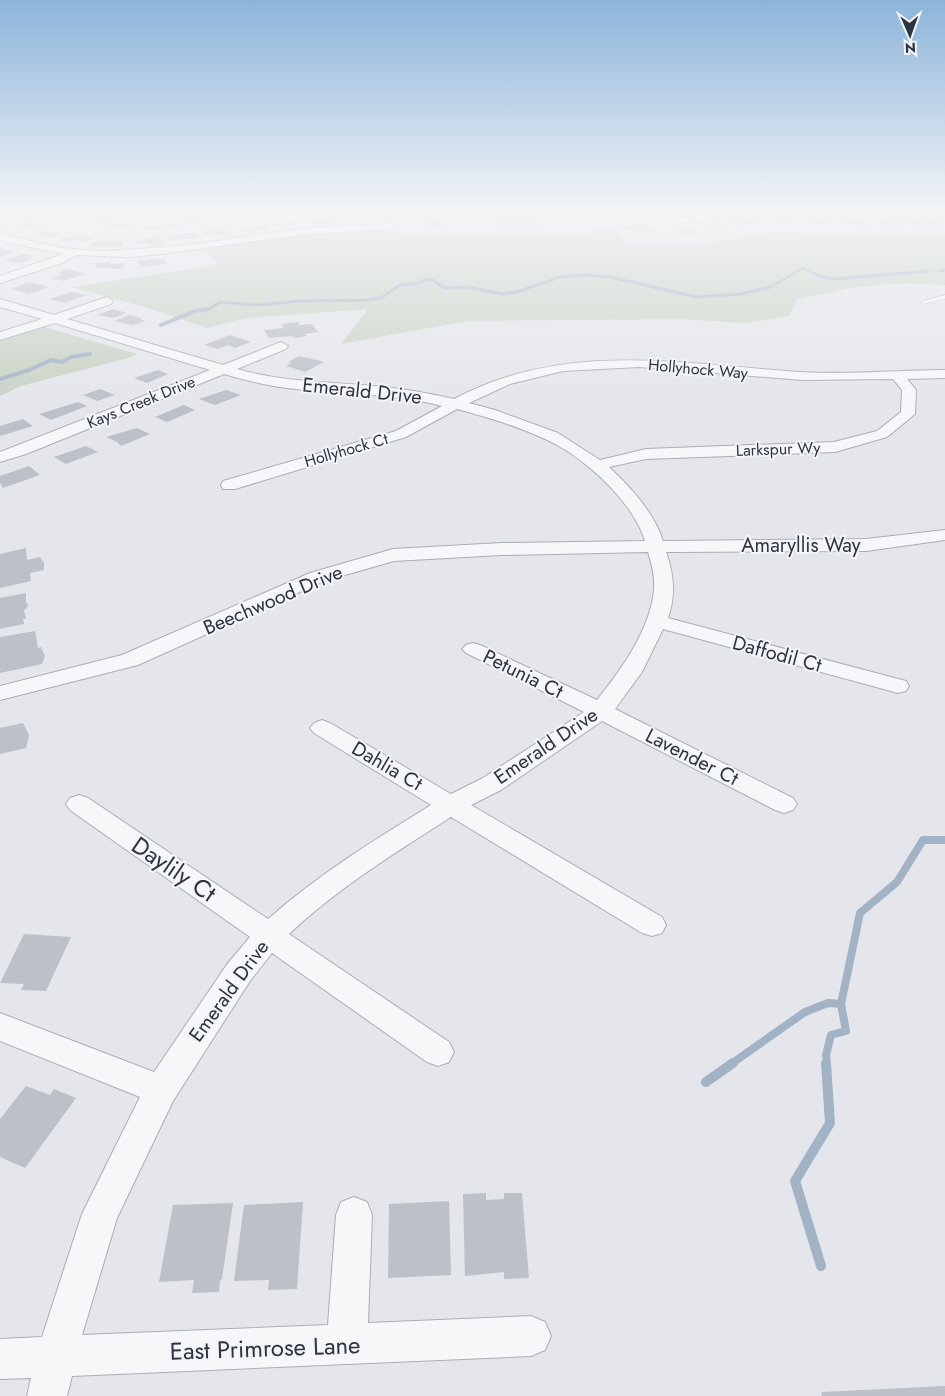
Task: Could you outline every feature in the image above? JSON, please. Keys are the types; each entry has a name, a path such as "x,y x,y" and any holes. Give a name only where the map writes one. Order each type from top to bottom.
{"street":[{"path":"0,336 107,301"},
{"name":"Emerald Drive","path":"0,303 253,378 400,393 460,404 490,412 552,436 597,465 634,504 651,532 656,546 663,571 664,590 656,621 630,672 601,710 492,784 452,804 372,854 301,906 270,934 234,980 161,1090 100,1214 56,1356 46,1396"},
{"name":"Kays Creek Drive","path":"0,457 20,451 281,346"},
{"name":"Hollyhock Way","path":"460,404 482,390 505,380 562,367 589,365 639,363 804,376 945,374"},
{"name":"Larkspur Wy","path":"597,465 646,454 835,447 882,434 908,414 909,390 897,375"},
{"name":"Hollyhock Ct","path":"229,485 401,434 460,404"},
{"name":"Amaryllis Way","path":"656,546 866,546 945,535"},
{"name":"Beechwood Drive","path":"0,693 130,660 318,577 394,555 502,549 656,546"},
{"name":"Daffodil Ct","path":"656,621 898,686"},
{"name":"Petunia Ct","path":"473,650 601,710"},
{"name":"Lavender Ct","path":"601,710 784,804"},
{"name":"Dahlia Ct","path":"322,728 652,925"},
{"name":"Daylily Ct","path":"79,804 270,934 438,1052"},
{"path":"0,1027 161,1090"},
{"path":"347,1344 354,1216"},
{"name":"East Primrose Lane","path":"0,1359 531,1336"}],"lane":[{"path":"923,302 945,297"}],"shaded area":[{"path":"143,276 945,276 945,285 902,283 852,288 797,299 789,316 744,323 679,319 467,321 341,344 368,309 247,318 207,328 148,308 71,287"},
{"path":"44,327 137,354 21,386 0,396 0,339"}],"building":[{"path":"58,276 79,276 63,281 51,278"},
{"path":"29,282 50,287 29,294 11,289"},
{"path":"72,292 87,295 64,303 49,299"},
{"path":"113,309 127,313 114,318 96,315"},
{"path":"129,315 142,318 140,319 145,321 133,325 114,321"},
{"path":"298,322 300,325 312,324 318,332 294,338 292,336 269,338 264,330 284,328 281,324"},
{"path":"230,335 251,342 235,348 228,345 218,349 204,345"},
{"path":"299,356 324,362 305,372 286,366 292,363 288,362"},
{"path":"158,370 168,374 147,383 134,378"},
{"path":"100,389 115,395 97,401 83,395"},
{"path":"226,390 241,395 215,405 199,399"},
{"path":"78,402 87,406 51,420 39,414"},
{"path":"184,405 195,410 167,422 155,417"},
{"path":"23,419 33,426 0,436 0,426"},
{"path":"137,428 150,434 121,446 106,437"},
{"path":"86,446 98,452 66,464 54,457"},
{"path":"29,466 40,475 3,488 0,483 0,476"},
{"path":"26,548 27,560 40,557 44,563 44,570 30,573 31,581 0,588 0,554"},
{"path":"26,593 26,603 28,604 24,610 26,619 23,619 24,624 0,629 0,598"},
{"path":"35,631 38,648 41,647 45,656 42,664 0,673 0,637"},
{"path":"23,723 29,735 26,748 0,754 0,728"},
{"path":"24,934 71,937 46,991 21,990 24,984 0,983"},
{"path":"26,1086 50,1095 54,1089 76,1098 25,1168 0,1157 0,1119"},
{"path":"486,1193 486,1200 504,1199 504,1193 522,1193 529,1278 504,1279 504,1272 465,1276 463,1194"},
{"path":"449,1201 451,1275 388,1278 389,1204"},
{"path":"303,1202 297,1289 268,1290 269,1280 234,1281 244,1205"},
{"path":"233,1203 219,1292 192,1293 194,1280 159,1282 173,1205"},
{"path":"945,1386 945,1396 822,1396 821,1392"}],"waterway":[{"path":"199,311 207,310 220,302 256,305 300,301 369,300 381,298 400,285 418,283 426,279 433,280 444,288 466,287 502,294 517,292 560,277 571,276"},
{"path":"600,276 696,297 740,294 771,287 789,276"},
{"path":"820,276 836,279 869,276"},
{"path":"161,325 195,311 208,309"},
{"path":"0,379 29,370 51,360 62,362 71,357 90,354"},
{"path":"841,1004 860,913 897,882 923,840 945,840"},
{"path":"731,1064 805,1012 828,1003 841,1004"},
{"path":"827,1064 826,1055 831,1035 846,1031 841,1004"},
{"path":"706,1082 733,1063"},
{"path":"821,1266 795,1181 830,1123 826,1063"}]}
